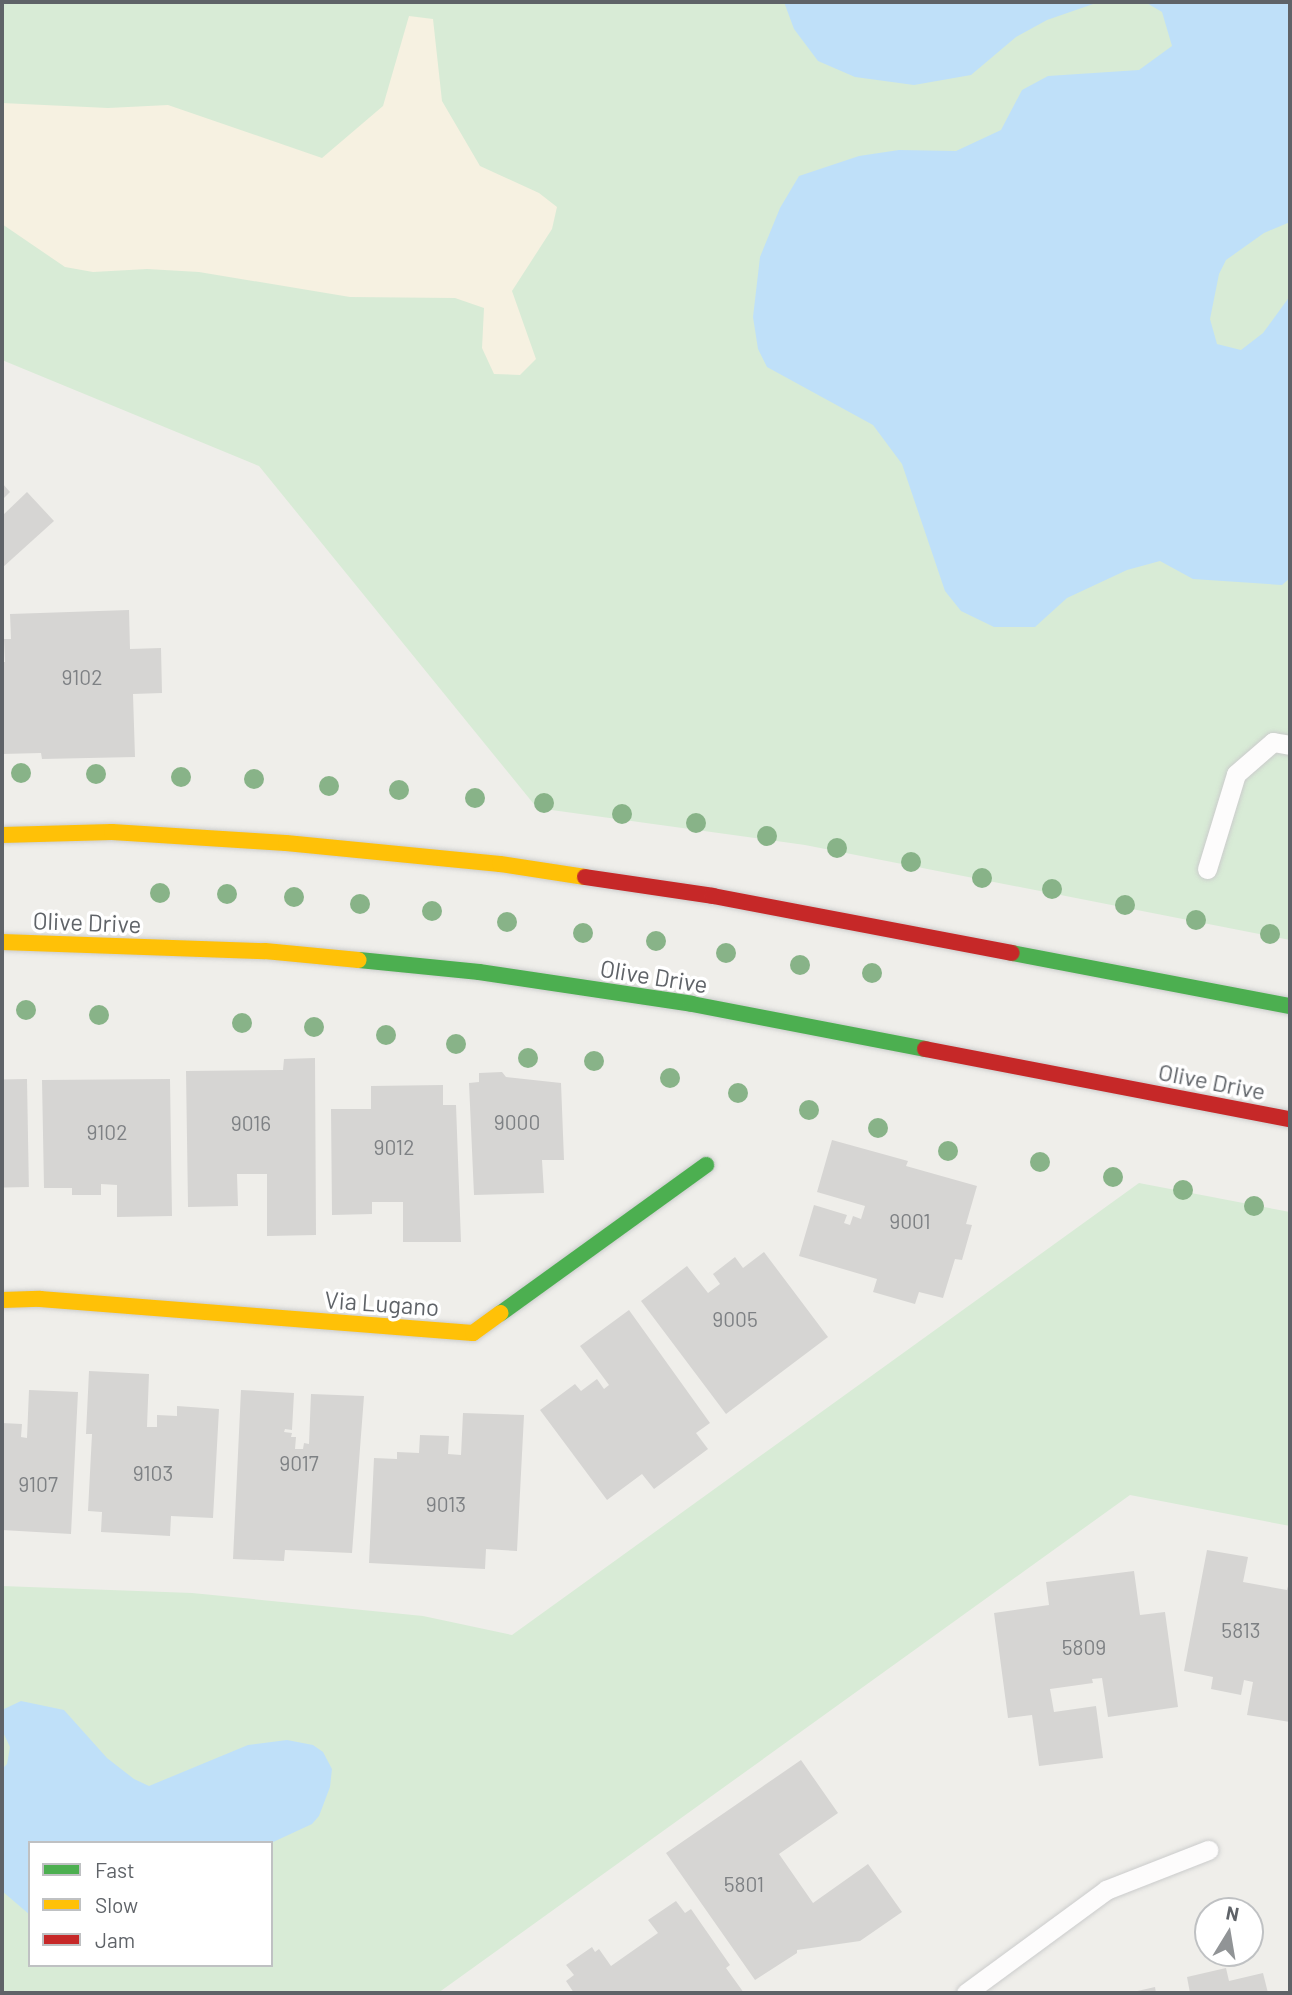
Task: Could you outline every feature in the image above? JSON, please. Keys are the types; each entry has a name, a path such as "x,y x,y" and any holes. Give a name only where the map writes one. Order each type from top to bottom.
{"main road":[{"path":"2,851 112,832"},
{"path":"2,835 112,832 286,844 513,866 713,896 1290,1006"},
{"name":"Olive Drive","path":"2,942 265,951 479,972 706,1007 1290,1119"},
{"name":"Via Lugano","path":"2,1300 40,1299 473,1333 706,1165"}],"lane":[{"path":"1207,869 1236,774 1273,743 1290,745"},
{"path":"966,1993 1106,1890 1208,1850"}],"green space":[{"path":"2,2 1290,2 1290,940 805,845 537,808 259,466 2,360"},
{"path":"1139,1183 1290,1212 1290,1526 1130,1495 438,1993 2,1993 2,1586 192,1593 423,1616 512,1635"}],"sand":[{"path":"409,16 433,19 442,101 480,166 539,193 557,207 552,229 512,291 536,359 520,375 494,374 482,348 484,308 455,298 350,297 199,272 147,269 93,272 65,267 2,224 2,103 108,108 168,105 322,158 383,106"}],"water":[{"path":"784,2 1099,2 1047,20 1016,37 971,75 914,85 855,77 818,61 794,29"},
{"path":"1145,2 1290,2 1290,222 1264,233 1226,260 1219,274 1210,319 1217,344 1241,350 1263,333 1290,296 1290,578 1282,585 1193,579 1160,561 1127,570 1067,598 1035,627 994,627 961,611 945,591 902,464 873,425 767,367 758,349 753,317 760,257 780,208 799,176 859,156 899,150 956,151 1001,130 1022,90 1048,76 1139,70 1172,46 1162,12"},
{"path":"21,1701 64,1710 107,1758 134,1779 149,1786 248,1745 287,1740 313,1745 323,1752 332,1769 330,1787 319,1816 312,1824 273,1842 28,1841 28,1913 2,1891 2,1769 7,1764 10,1747 2,1730 2,1710"}],"building":[{"path":"2,483 10,492 2,500"},
{"path":"27,492 54,521 2,568 2,516"},
{"path":"129,610 130,649 161,648 162,693 133,694 135,757 42,759 41,753 2,754 2,662 5,662 4,639 11,639 10,614"},
{"path":"315,1058 316,1235 267,1236 267,1174 237,1174 238,1206 188,1207 186,1071 283,1070 284,1059"},
{"path":"502,1072 506,1077 561,1083 564,1160 542,1160 544,1193 474,1195 469,1083 479,1082 479,1073"},
{"path":"2,1079 27,1079 29,1187 4,1187"},
{"path":"170,1079 172,1216 117,1217 117,1185 101,1184 101,1195 72,1195 72,1188 44,1188 42,1080"},
{"path":"443,1085 443,1105 456,1105 461,1242 403,1242 403,1202 372,1202 372,1214 332,1215 331,1109 371,1109 371,1086"},
{"path":"832,1140 908,1161 906,1166 977,1186 966,1224 972,1225 962,1260 955,1259 943,1298 919,1292 915,1304 873,1292 877,1279 799,1256 814,1205 847,1215 844,1223 850,1225 853,1216 861,1219 865,1206 817,1192"},
{"path":"764,1252 828,1337 726,1414 641,1301 687,1266 708,1293 720,1284 713,1274 735,1257 743,1268"},
{"path":"629,1310 710,1423 696,1433 708,1449 654,1489 642,1474 607,1500 540,1410 575,1384 581,1391 597,1379 604,1389 609,1385 580,1346"},
{"path":"89,1371 149,1374 147,1427 157,1427 157,1415 177,1416 177,1406 219,1409 213,1518 171,1516 170,1536 101,1532 102,1512 88,1511 92,1434 86,1434"},
{"path":"29,1390 78,1392 71,1534 2,1530 2,1423 22,1424 21,1437 27,1438"},
{"path":"241,1390 294,1393 292,1430 285,1429 284,1432 292,1433 291,1437 296,1437 295,1449 303,1449 304,1443 309,1444 311,1394 364,1396 352,1553 285,1550 284,1561 233,1559"},
{"path":"463,1413 524,1415 517,1551 486,1549 485,1569 369,1563 374,1458 397,1459 397,1452 419,1453 420,1435 449,1436 448,1454 461,1455"},
{"path":"1207,1550 1248,1557 1243,1582 1287,1590 1290,1579 1290,1722 1247,1715 1253,1682 1244,1680 1241,1695 1211,1689 1213,1677 1184,1671"},
{"path":"1134,1571 1140,1615 1165,1612 1178,1707 1108,1717 1102,1678 1092,1679 1093,1683 1050,1689 1054,1712 1096,1706 1103,1758 1039,1766 1032,1715 1008,1718 994,1613 1049,1605 1046,1582"},
{"path":"801,1760 838,1813 779,1854 813,1903 868,1864 902,1912 860,1941 797,1950 797,1953 755,1980 666,1853"},
{"path":"676,1901 685,1913 691,1909 730,1965 726,1968 744,1993 574,1993 566,1981 574,1975 566,1965 592,1947 595,1952 599,1949 611,1966 658,1933 648,1920"},
{"path":"1226,1968 1229,1981 1263,1973 1268,1993 1190,1993 1187,1977"},
{"path":"1155,1987 1156,1993 1133,1993 1133,1992"}],"traffic: fast":[{"path":"1012,953 1290,1006"},
{"path":"359,960 479,972 692,1004 925,1049"},
{"path":"501,1313 706,1165"}],"traffic: slow":[{"path":"2,835 112,832 286,843 500,864 585,877"},
{"path":"2,942 265,951 359,960"},
{"path":"2,1300 40,1299 473,1333 501,1313"}],"traffic: jam":[{"path":"585,877 713,896 1012,953"},
{"path":"925,1049 1290,1119"}]}
